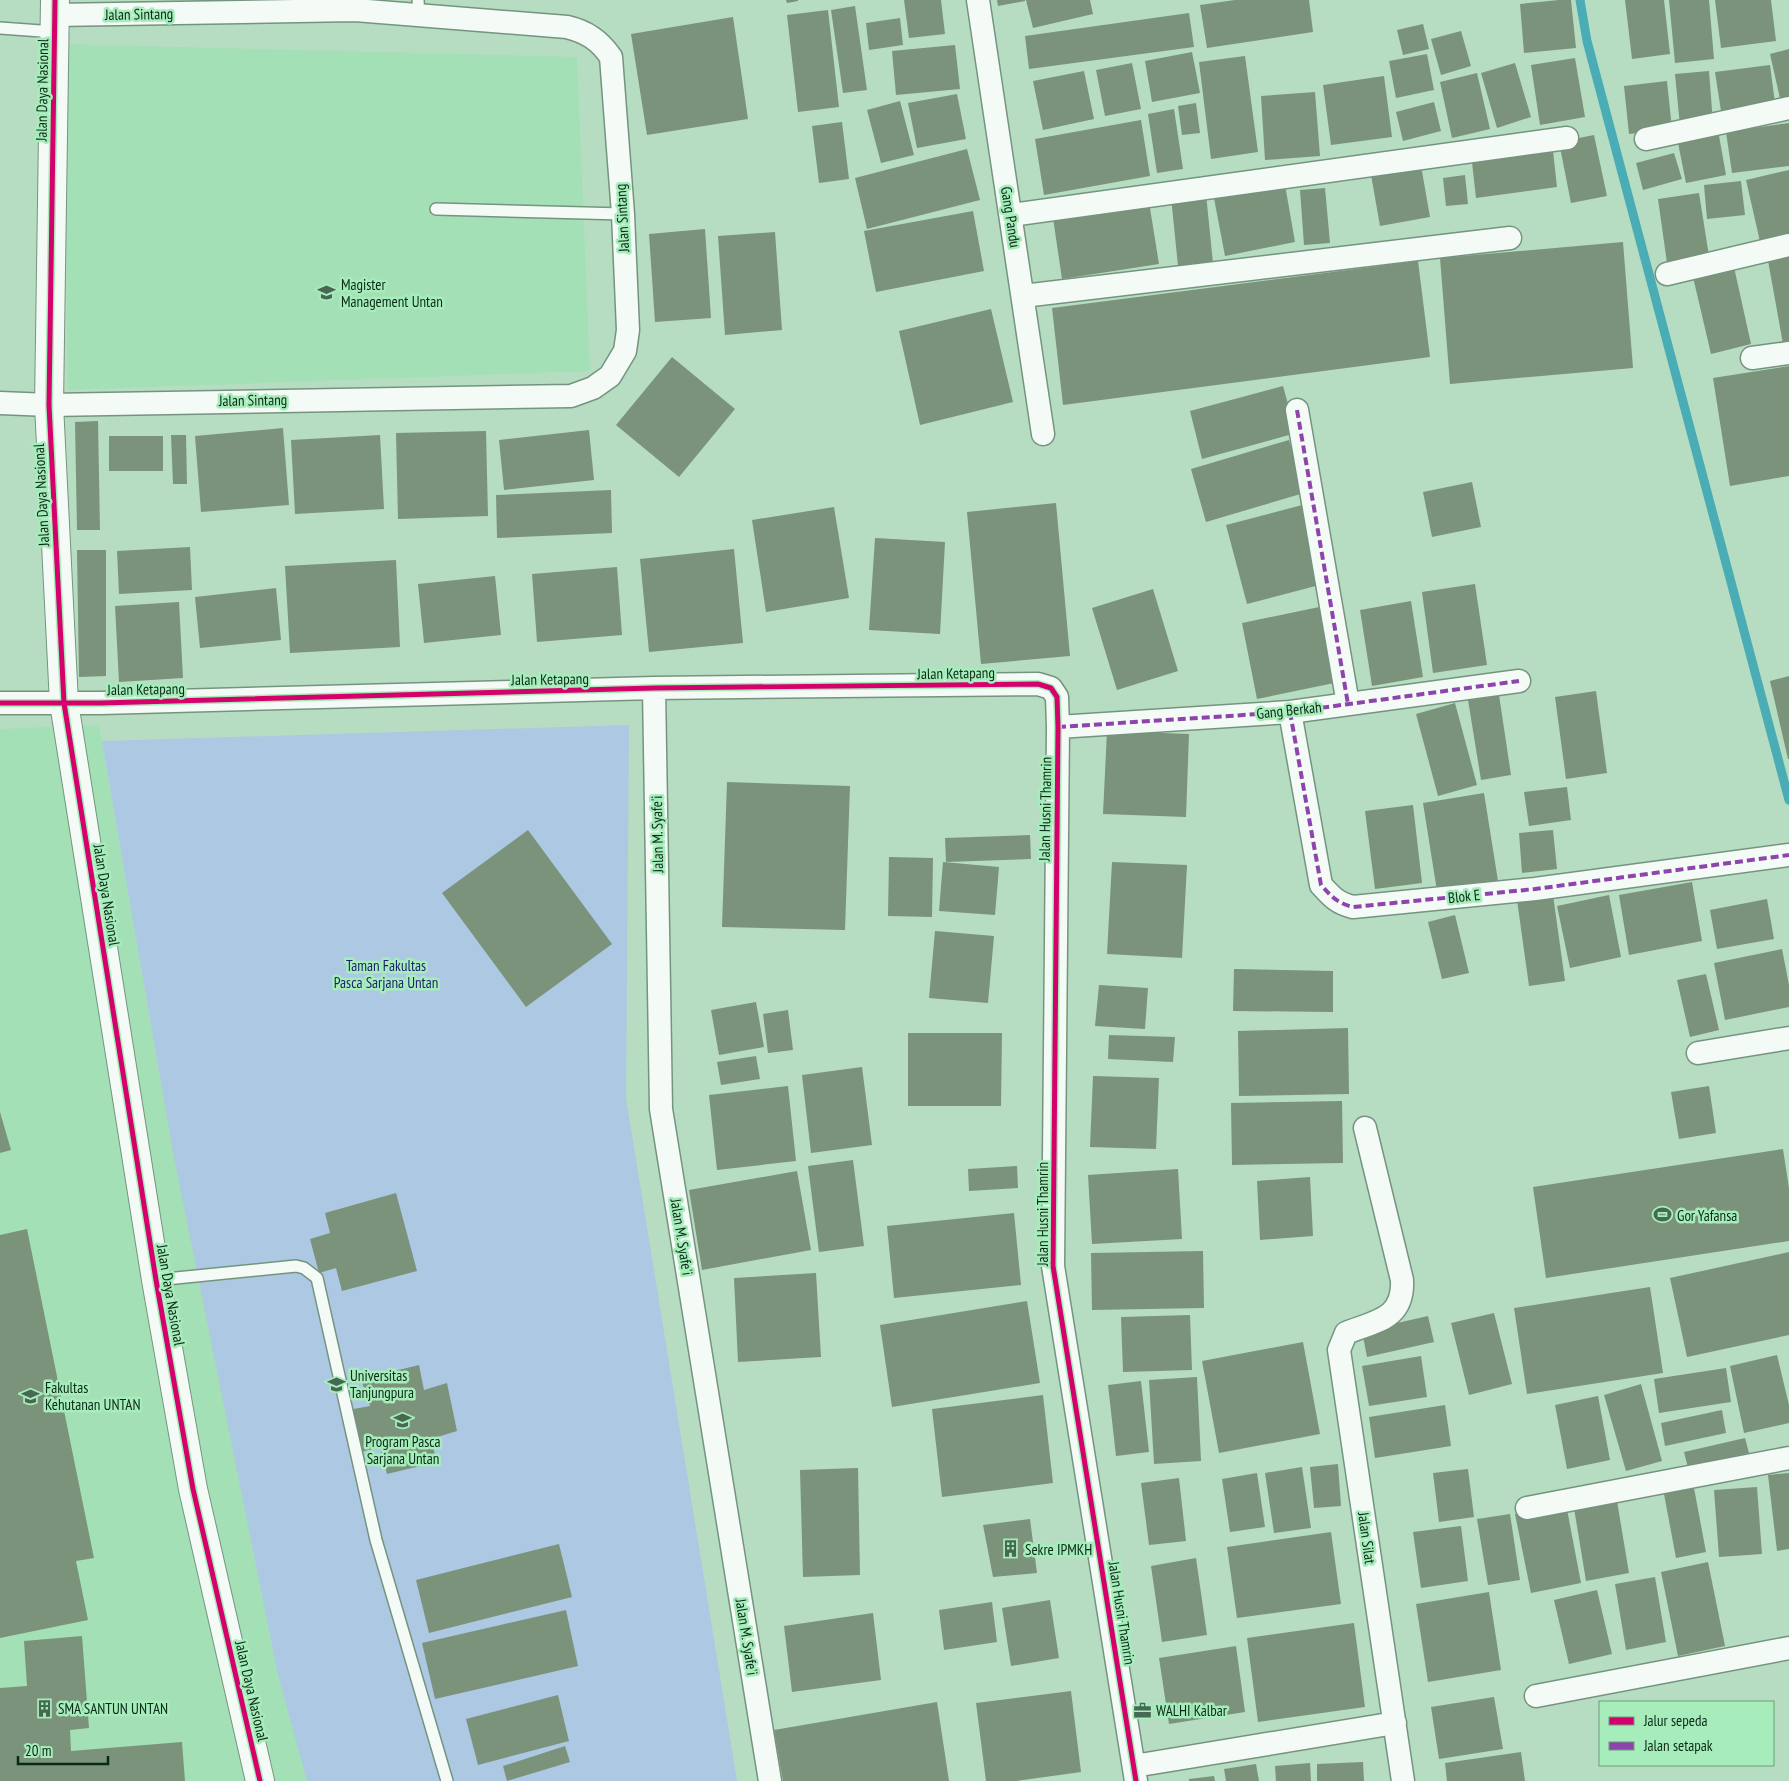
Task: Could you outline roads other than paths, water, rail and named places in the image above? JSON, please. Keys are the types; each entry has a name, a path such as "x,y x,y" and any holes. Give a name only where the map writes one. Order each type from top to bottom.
{"street":[{"name":"Gang Pandu","path":"978,0 1043,434"},
{"name":"Jalan Sintang","path":"0,403 49,405 571,396 593,388 610,376 625,351 628,330 623,214 611,57 593,37 582,31 567,27 418,8 55,16"},
{"name":"Jalan Daya Nasional","path":"55,16 49,405 64,703 156,1280 193,1489 260,1781"},
{"path":"1646,139 1789,108"},
{"path":"1011,215 1567,138"},
{"path":"1023,296 1510,238"},
{"path":"1667,274 1789,245"},
{"path":"1752,358 1789,353"},
{"path":"1297,410 1348,704"},
{"name":"Gang Berkah","path":"1058,727 1290,712 1519,681"},
{"name":"Jalan Ketapang","path":"0,703 654,688 1038,684"},
{"name":"Jalan Husni Thamrin","path":"1038,684 1046,685 1055,691 1058,703 1053,1266 1135,1774"},
{"name":"Jalan M. Syafe'i","path":"654,688 661,1109 770,1781"},
{"name":"Blok E","path":"1290,712 1321,885 1340,904 1353,908 1535,889 1787,855"},
{"path":"1698,1053 1789,1038"},
{"name":"Jalan Silat","path":"1366,1128 1402,1280 1403,1294 1392,1314 1346,1334 1339,1350 1403,1781"},
{"path":"1527,1508 1789,1458"},
{"path":"1536,1696 1789,1648"},
{"path":"1135,1774 1395,1723"}],"lane":[{"path":"0,28 55,16"},
{"path":"436,209 623,214"},
{"path":"156,1280 296,1266 304,1268 317,1278 376,1540 446,1781"}],"waterway":[{"path":"1580,0 1587,41 1789,800"}],"place":[{"name":"Magister Management Untan","path":"327,293"},
{"name":"Gor Yafansa","path":"1663,1215"},
{"name":"Universitas Tanjungpura","path":"336,1384"},
{"name":"Fakultas Kehutanan UNTAN","path":"31,1396"},
{"name":"Program Pasca Sarjana Untan","path":"403,1420"},
{"name":"Sekre IPMKH","path":"1011,1549"},
{"name":"SMA SANTUN UNTAN","path":"44,1708"},
{"name":"WALHI Kalbar","path":"1142,1710"}],"park label":[{"name":"Taman Fakultas Pasca Sarjana Untan","path":"386,974"}]}
